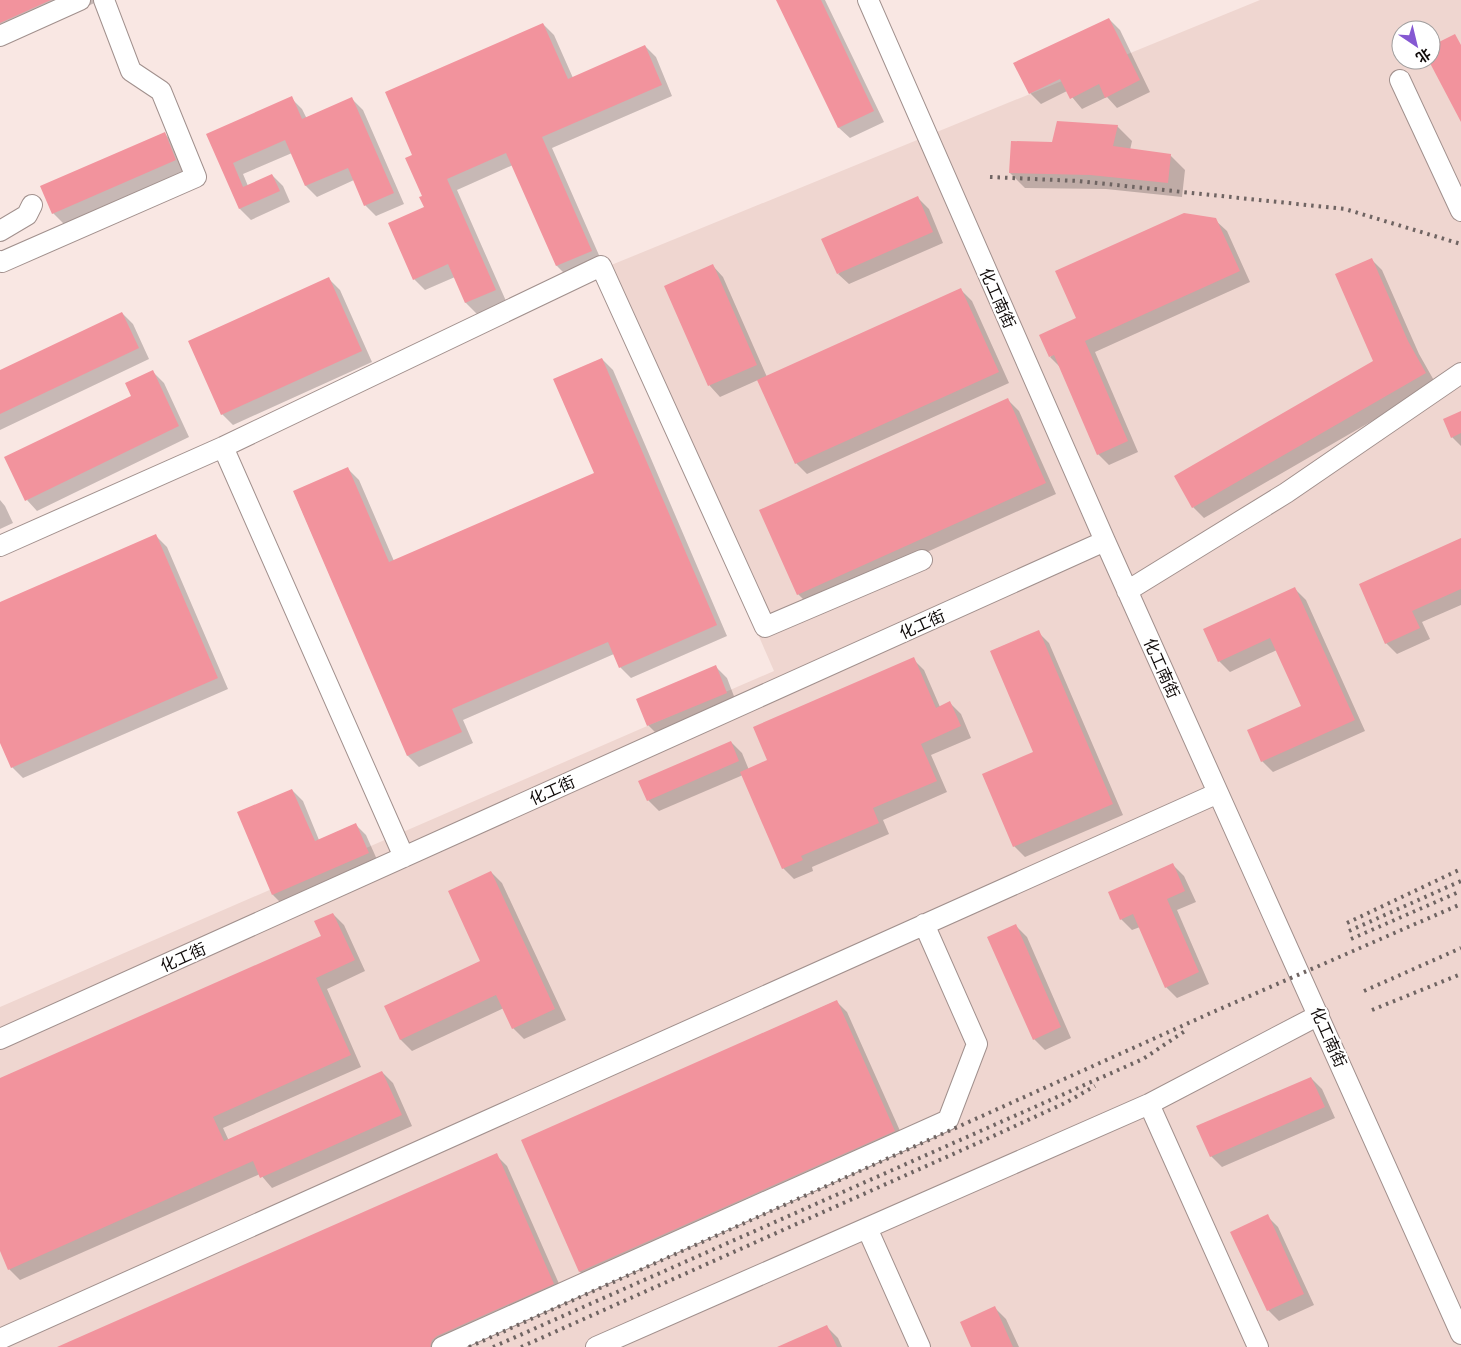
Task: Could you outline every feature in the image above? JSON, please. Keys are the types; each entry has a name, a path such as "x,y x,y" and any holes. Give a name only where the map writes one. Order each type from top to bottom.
{"street":[{"path":"0,36 80,0"},
{"path":"0,261 2,262 196,177 161,91 131,71 104,0"},
{"name":"化工南街","path":"868,0 1105,541 1461,1334"},
{"path":"1400,80 1461,211"},
{"path":"0,230 27,215 32,205"},
{"path":"0,546 223,447 601,266 765,627 922,560"},
{"path":"1127,590 1286,493 1461,373"},
{"path":"223,447 404,857"},
{"name":"化工街","path":"0,1040 1105,541"},
{"path":"0,1339 1218,793"},
{"path":"442,1347 948,1120 977,1044 924,924"},
{"path":"596,1347 1149,1104 1319,1015"},
{"path":"1149,1104 1258,1347"},
{"path":"867,1228 920,1347"}],"shaded area":[{"path":"1260,0 1461,0 1461,1347 0,1347 0,1007 774,671 599,270"}],"building":[{"path":"0,0 51,0 0,23"},
{"path":"776,0 821,0 874,111 838,128"},
{"path":"1109,18 1140,80 1105,98 1099,84 1070,99 1060,79 1029,94 1013,63"},
{"path":"543,23 568,79 645,45 662,85 542,137 592,251 556,266 506,153 447,179 496,290 465,303 448,264 413,280 388,223 424,207 419,197 422,196 405,158 412,155 385,92"},
{"path":"1455,34 1461,45 1461,122 1434,70 1441,70 1441,41"},
{"path":"292,96 302,119 352,97 394,193 364,206 348,168 305,186 285,140 233,163 243,187 272,174 280,191 239,209 206,134"},
{"path":"1057,121 1118,125 1113,146 1171,154 1168,183 1090,175 1009,173 1011,141 1052,142"},
{"path":"165,132 176,160 52,214 40,186"},
{"path":"918,196 933,232 837,274 821,239"},
{"path":"1184,213 1216,218 1240,271 1085,341 1128,441 1097,455 1054,355 1049,357 1039,335 1076,318 1055,271"},
{"path":"1372,258 1408,341 1426,373 1192,508 1174,476 1373,361 1335,274"},
{"path":"713,264 757,365 708,386 664,286"},
{"path":"329,277 362,351 221,415 188,341"},
{"path":"961,288 999,372 795,464 757,380"},
{"path":"122,312 139,348 0,414 0,370"},
{"path":"602,358 717,625 619,668 608,642 452,709 462,732 407,756 293,491 348,467 389,562 594,473 553,379"},
{"path":"153,370 179,426 25,501 4,457 131,396 125,383"},
{"path":"1008,398 1046,483 797,595 759,510"},
{"path":"1461,411 1461,433 1451,438 1443,419"},
{"path":"156,534 218,678 11,768 0,743 0,602"},
{"path":"1461,538 1461,589 1412,611 1420,628 1385,644 1359,584"},
{"path":"1295,587 1355,720 1261,762 1247,730 1301,706 1270,638 1218,662 1203,629"},
{"path":"1039,630 1113,804 1013,847 982,774 1033,752 990,651"},
{"path":"914,657 936,708 950,701 961,726 921,744 937,781 873,808 879,823 801,856 803,860 782,869 740,772 767,760 753,727"},
{"path":"716,665 727,693 647,726 636,699"},
{"path":"731,741 739,761 647,801 638,781"},
{"path":"292,789 315,841 356,823 369,853 272,895 237,812"},
{"path":"1173,863 1185,891 1167,899 1199,972 1165,988 1133,914 1120,920 1108,892"},
{"path":"491,871 555,1009 512,1029 496,995 400,1040 384,1006 480,961 448,891"},
{"path":"333,913 355,960 316,978 351,1055 213,1117 224,1141 382,1071 402,1115 260,1178 253,1161 8,1270 0,1251 0,1078 321,936 314,921"},
{"path":"1016,924 1061,1027 1033,1040 987,937"},
{"path":"837,1000 895,1131 579,1272 521,1140"},
{"path":"1311,1077 1325,1107 1210,1157 1196,1126"},
{"path":"497,1153 554,1284 437,1336 432,1340 430,1347 57,1347"},
{"path":"1268,1214 1304,1294 1267,1311 1230,1232"},
{"path":"995,1306 1013,1347 971,1347 960,1322"},
{"path":"827,1325 837,1347 777,1347"}],"railway":[{"path":"990,177 1078,181 1345,209 1461,244"},
{"path":"1347,923 1461,869"},
{"path":"1349,931 1461,881"},
{"path":"1351,939 1461,891"},
{"path":"469,1347 1213,1012 1461,904"},
{"path":"1364,991 1461,948"},
{"path":"1372,1010 1461,974"},
{"path":"493,1347 1143,1059 1188,1029"},
{"path":"521,1347 989,1138 1067,1102 1095,1086"}]}
